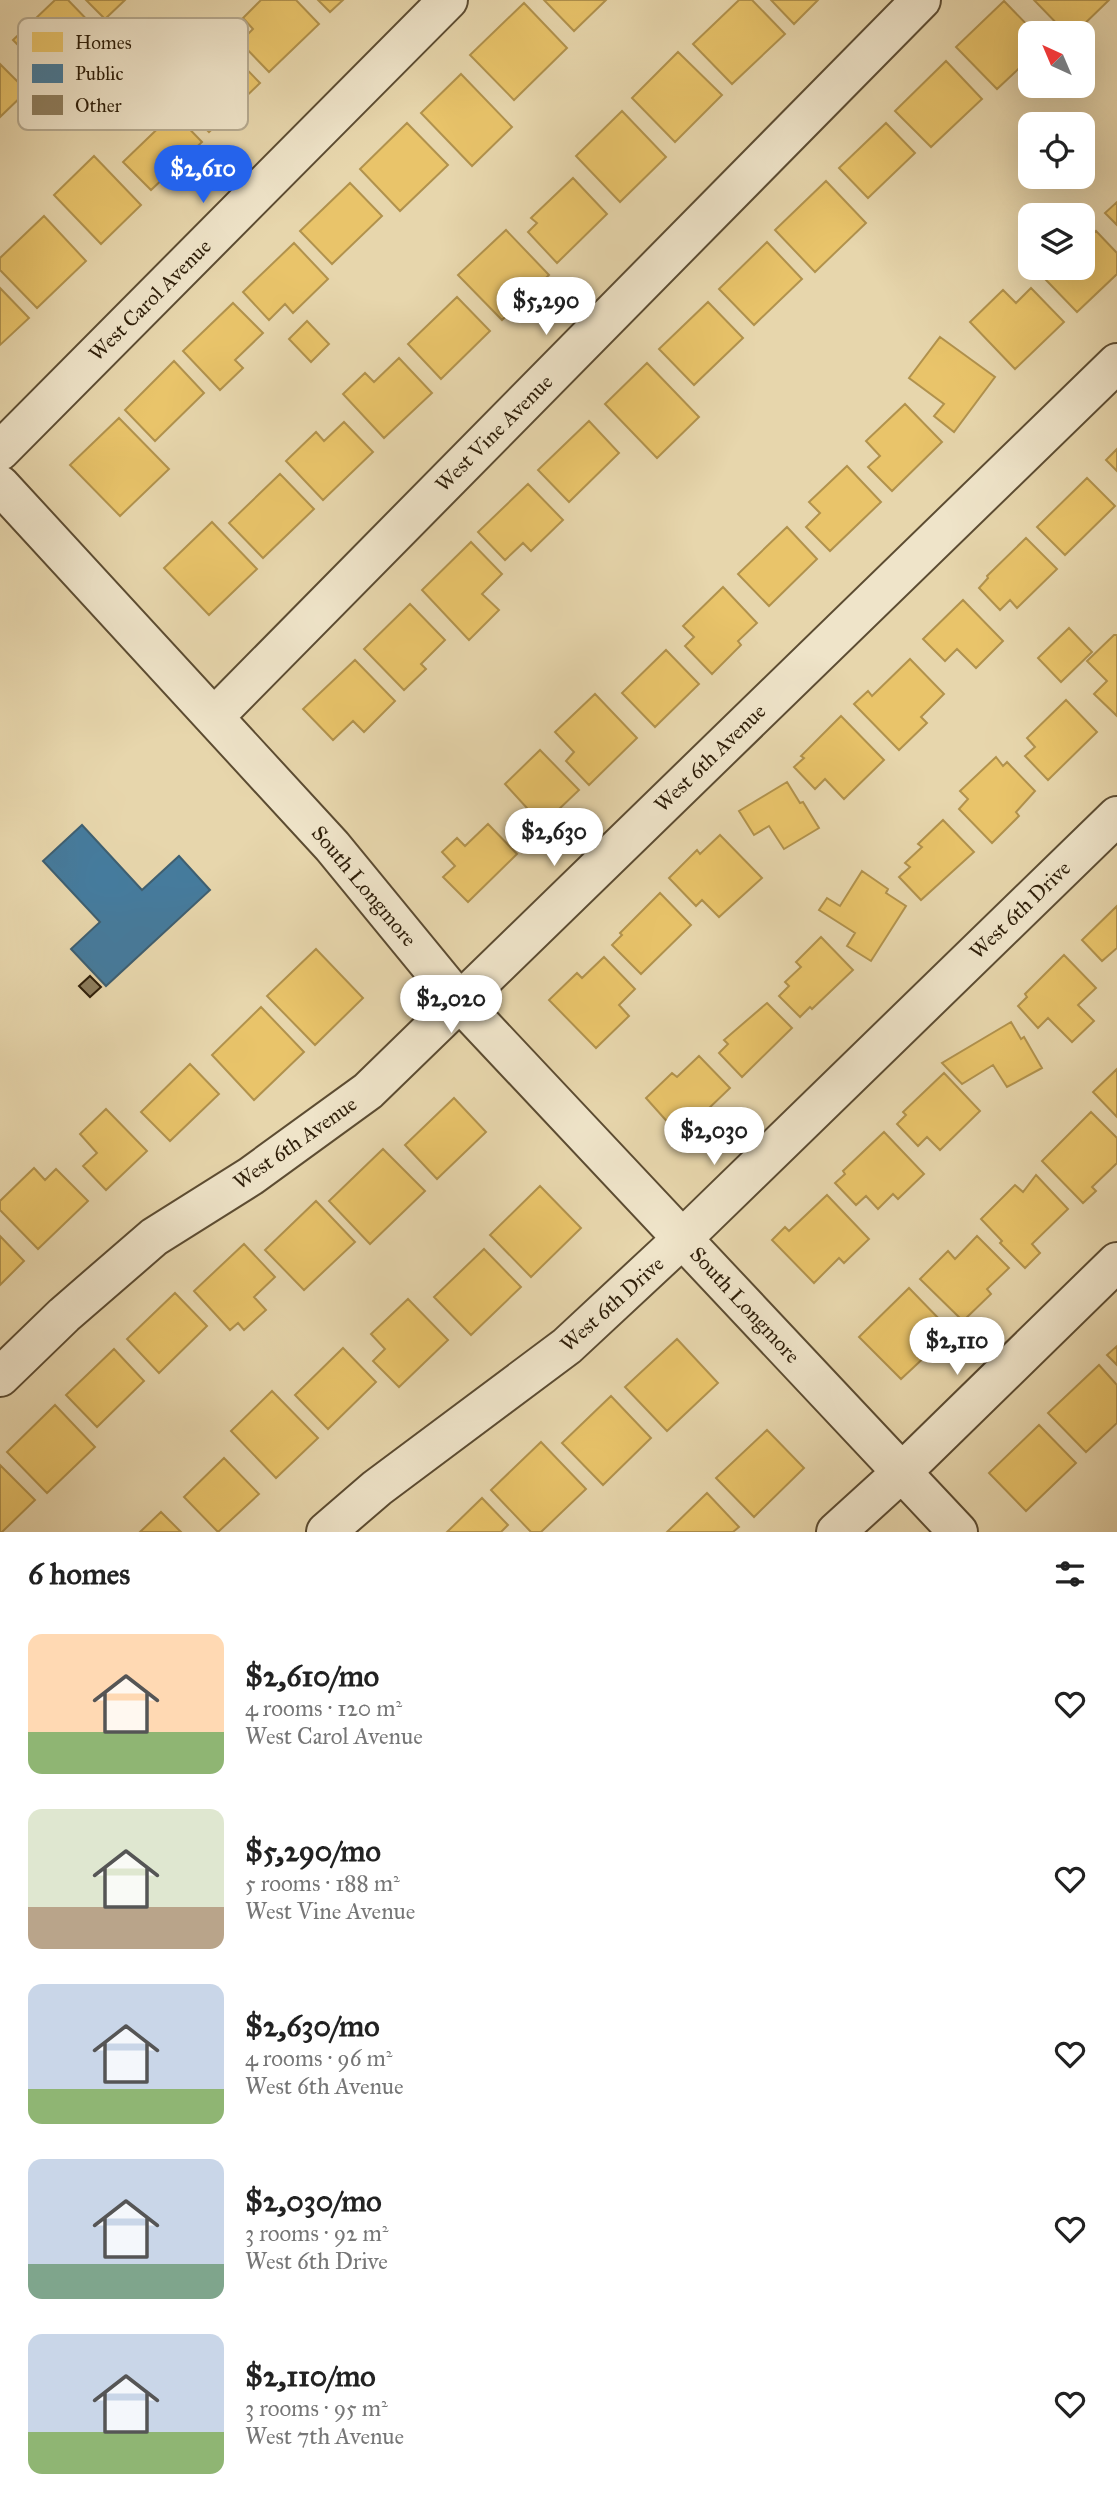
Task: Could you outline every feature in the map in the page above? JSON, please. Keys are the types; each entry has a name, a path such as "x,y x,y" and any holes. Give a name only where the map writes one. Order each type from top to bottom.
{"street":[{"name":"West Carol Avenue","path":"0,452 448,0"},
{"name":"West Vine Avenue","path":"215,716 920,0"},
{"name":"West 6th Avenue","path":"0,1377 64,1315 154,1237 251,1176 368,1091 1117,363"},
{"name":"South Longmore","path":"0,485 332,846 460,1002 958,1532"},
{"name":"West 6th Drive","path":"326,1532 377,1488 567,1346 683,1238 1117,816"},
{"path":"836,1532 902,1472 1117,1262"}],"building: Homes":[{"path":"55,0 68,0 85,18 36,18"},
{"path":"86,0 125,0 106,18"},
{"path":"261,0 296,0 319,24 269,72 248,50 248,34 253,29 248,24 248,18 243,18"},
{"path":"318,0 343,0 330,12"},
{"path":"544,0 606,0 574,31"},
{"path":"739,0 752,0 785,34 732,84 693,44"},
{"path":"771,0 818,0 794,24"},
{"path":"1034,0 1109,0 1087,21 1054,21"},
{"path":"1004,1 1023,21 1018,21 1018,69 997,89 956,47"},
{"path":"524,3 567,48 514,100 470,55"},
{"path":"678,52 722,95 675,142 632,98"},
{"path":"946,61 982,99 931,147 895,111"},
{"path":"0,64 18,82 18,100 0,117"},
{"path":"248,71 260,83 248,95"},
{"path":"461,74 512,127 472,166 421,113"},
{"path":"622,111 666,157 620,202 576,156"},
{"path":"407,123 448,165 400,211 360,169"},
{"path":"886,123 915,153 868,198 839,168"},
{"path":"156,130 190,130 202,142 151,190 123,162"},
{"path":"94,156 141,205 101,244 54,195"},
{"path":"573,178 607,214 557,263 528,232 537,223 531,218"},
{"path":"826,181 866,223 815,272 775,230"},
{"path":"350,183 382,216 332,264 300,231"},
{"path":"1117,202 1117,225 1105,213"},
{"path":"44,216 86,261 37,308 0,270 0,258"},
{"path":"506,230 549,275 502,320 458,275"},
{"path":"1095,232 1117,253 1117,274 1077,312 1046,280 1095,280"},
{"path":"767,242 802,279 754,325 719,289"},
{"path":"294,243 328,279 293,313 285,304 269,320 243,292"},
{"path":"0,288 29,318 0,345"},
{"path":"1031,288 1064,322 1015,369 970,322 1003,290 1016,303"},
{"path":"457,297 490,331 441,379 408,344"},
{"path":"708,302 743,338 694,385 659,349"},
{"path":"233,303 263,333 235,360 243,368 220,390 183,351"},
{"path":"307,321 329,344 311,362 289,339"},
{"path":"940,337 995,377 954,432 934,416 944,404 909,378"},
{"path":"399,358 432,393 384,438 343,394 365,373 374,382"},
{"path":"174,361 204,393 155,441 125,410"},
{"path":"647,363 699,417 657,458 605,404"},
{"path":"905,404 942,442 892,491 868,467 880,456 866,441"},
{"path":"119,418 169,469 120,516 70,465"},
{"path":"589,421 619,453 569,502 538,470"},
{"path":"344,422 373,452 323,500 286,461 316,432 324,441"},
{"path":"1117,449 1117,471 1106,460"},
{"path":"847,466 881,502 830,551 806,527 820,513 809,502"},
{"path":"280,474 314,509 263,558 229,523"},
{"path":"1087,478 1115,506 1065,555 1037,527"},
{"path":"528,484 563,520 531,551 523,543 505,560 478,532"},
{"path":"212,522 257,569 209,615 164,568"},
{"path":"787,527 817,559 769,606 738,574"},
{"path":"1026,538 1057,569 1017,608 1010,600 1000,610 979,588 987,576"},
{"path":"471,542 502,574 482,594 499,610 469,640 422,590"},
{"path":"723,587 757,623 738,641 741,645 712,674 685,646 694,637 683,626"},
{"path":"963,600 1003,641 976,668 957,649 945,661 923,639"},
{"path":"410,604 445,640 421,664 426,669 404,690 364,649"},
{"path":"1069,628 1092,652 1061,682 1038,658"},
{"path":"1117,635 1117,716 1094,694 1107,681 1087,661"},
{"path":"666,650 699,684 655,727 622,693"},
{"path":"910,659 944,694 921,717 927,723 899,750 854,704 868,691 872,696"},
{"path":"355,660 395,701 364,732 353,721 333,740 303,709"},
{"path":"595,694 637,738 589,785 566,761 574,752 555,732"},
{"path":"1066,700 1097,732 1048,780 1025,756 1035,747 1027,738"},
{"path":"841,716 884,760 844,799 825,779 815,789 794,767 804,758 801,756"},
{"path":"540,750 579,790 534,833 518,817 527,808 505,784"},
{"path":"996,757 1003,766 1007,762 1035,791 1016,812 1019,816 992,843 959,809 968,799 960,791"},
{"path":"787,782 819,828 784,849 769,826 754,835 739,811"},
{"path":"943,820 974,852 921,900 899,877 910,867 905,863 922,847 918,844"},
{"path":"488,824 517,854 468,902 443,877 455,866 442,852 457,838 465,846"},
{"path":"720,835 762,878 719,917 702,900 696,906 669,878 697,850 700,854"},
{"path":"862,871 888,889 886,893 906,906 871,961 847,946 855,933 819,910 827,898 840,906"},
{"path":"660,893 691,925 641,974 612,945 622,935 620,933"},
{"path":"1117,906 1117,948 1102,961 1082,940"},
{"path":"821,937 853,970 800,1017 779,996 789,986 785,982 801,967 796,962"},
{"path":"316,949 363,998 315,1045 267,996"},
{"path":"1064,955 1096,988 1078,1005 1094,1021 1072,1042 1048,1018 1038,1028 1018,1006 1027,997 1025,994"},
{"path":"604,957 635,989 619,1005 629,1016 596,1048 549,1000 577,973 582,978"},
{"path":"767,1003 792,1028 742,1077 719,1053 728,1044 724,1040"},
{"path":"261,1007 304,1052 254,1100 212,1055"},
{"path":"1011,1022 1021,1039 1024,1037 1042,1068 1007,1087 993,1065 962,1084 942,1063"},
{"path":"699,1056 730,1088 680,1136 646,1098 672,1073 677,1077"},
{"path":"190,1064 219,1094 170,1141 141,1112"},
{"path":"1117,1069 1117,1117 1093,1092"},
{"path":"944,1073 980,1111 940,1150 927,1137 918,1146 897,1124 906,1115 903,1112"},
{"path":"454,1098 486,1132 437,1179 405,1145"},
{"path":"106,1109 147,1151 106,1190 83,1166 97,1153 80,1134"},
{"path":"1091,1112 1117,1138 1117,1163 1092,1187 1096,1191 1083,1203 1042,1161"},
{"path":"884,1132 924,1174 898,1199 893,1194 878,1209 866,1196 856,1205 835,1183 845,1174 843,1171"},
{"path":"383,1149 425,1191 370,1244 329,1201"},
{"path":"34,1168 45,1180 56,1169 88,1201 38,1249 0,1210 0,1201"},
{"path":"1036,1175 1068,1209 1032,1244 1040,1253 1025,1268 981,1219 1015,1185 1023,1192"},
{"path":"540,1186 581,1228 531,1277 490,1235"},
{"path":"827,1195 869,1239 844,1263 839,1258 814,1283 772,1240 785,1227 789,1231"},
{"path":"316,1201 355,1242 304,1290 265,1250"},
{"path":"0,1236 24,1261 0,1285"},
{"path":"977,1236 1009,1268 987,1289 991,1294 963,1321 920,1279 948,1251 955,1259"},
{"path":"244,1244 275,1277 254,1297 266,1310 244,1330 238,1323 230,1330 194,1291"},
{"path":"484,1249 521,1287 471,1335 434,1297"},
{"path":"909,1288 946,1326 924,1348 929,1353 901,1379 859,1337"},
{"path":"175,1293 207,1326 159,1373 127,1339"},
{"path":"408,1299 448,1340 399,1387 373,1361 385,1349 371,1334"},
{"path":"677,1339 718,1383 667,1431 625,1387"},
{"path":"1117,1346 1117,1365 1107,1355"},
{"path":"343,1348 376,1382 328,1429 295,1395"},
{"path":"114,1349 144,1381 97,1427 66,1395"},
{"path":"1099,1365 1117,1385 1117,1423 1086,1452 1048,1413"},
{"path":"272,1391 318,1438 276,1478 231,1431"},
{"path":"611,1396 651,1438 603,1485 562,1443"},
{"path":"55,1405 95,1447 47,1493 7,1452"},
{"path":"1039,1425 1076,1463 1026,1511 989,1473"},
{"path":"767,1430 804,1468 754,1517 716,1478"},
{"path":"541,1442 586,1489 541,1532 531,1532 491,1490"},
{"path":"224,1458 259,1494 218,1532 184,1497"},
{"path":"0,1465 35,1500 2,1532 0,1532"},
{"path":"707,1493 739,1527 733,1532 667,1532"},
{"path":"482,1498 508,1525 501,1532 447,1532"},
{"path":"161,1512 181,1532 140,1532"}],"building: Public":[{"path":"82,825 142,890 179,856 210,890 106,986 71,949 100,922 43,861"}],"building: Other":[{"path":"90,976 101,987 90,997 79,986"}]}
